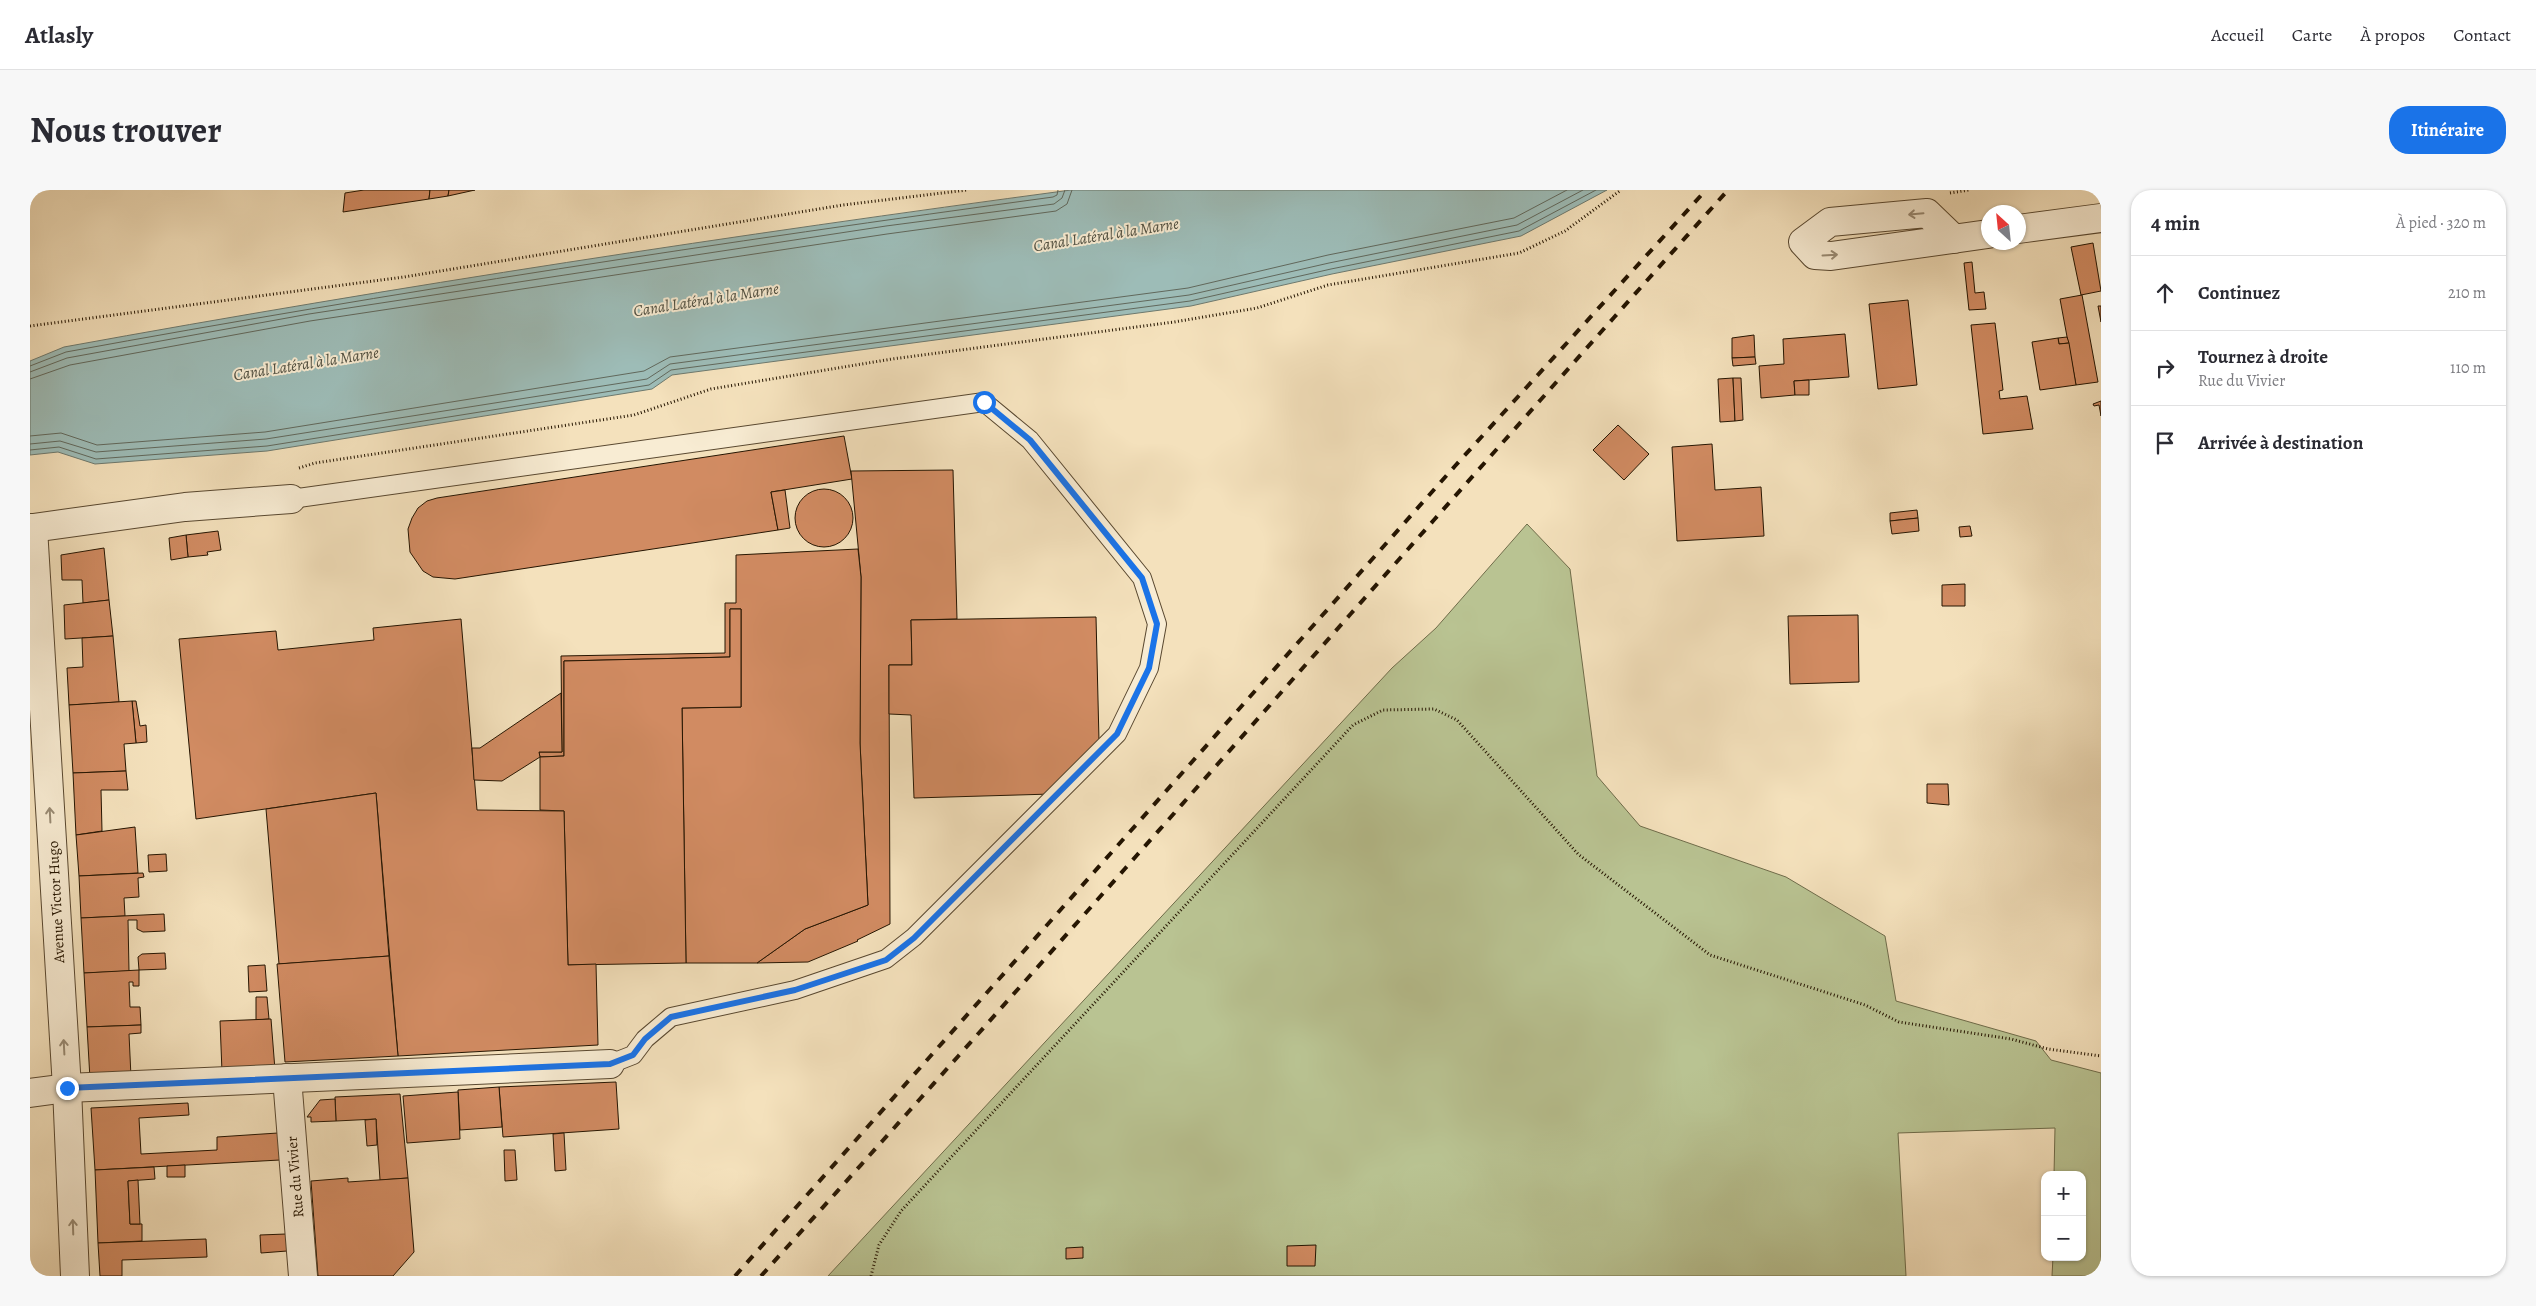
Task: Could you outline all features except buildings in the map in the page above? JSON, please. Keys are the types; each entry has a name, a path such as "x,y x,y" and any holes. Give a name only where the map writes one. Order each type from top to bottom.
{"street":[{"path":"2026,228 2101,218"},
{"path":"1954,239 1981,235"},
{"path":"32,528 185,507 291,499"},
{"name":"Avenue Victor Hugo","path":"32,528 67,1088 75,1276"},
{"path":"30,1093 67,1088 610,1064"},
{"name":"Rue du Vivier","path":"287,1078 303,1276"}],"lane":[{"path":"291,499 984,402 1030,440 1142,578 1157,624 1149,668 1117,734 914,938 886,960 795,990 671,1017 645,1039 633,1055 610,1064"}],"path":[{"path":"30,326 404,277 843,205 967,190"},
{"path":"338,460 634,415 711,389 892,360 1164,324 1257,308 1328,285 1519,253 1565,231 1621,190"},
{"path":"871,1276 879,1246 901,1211 1353,725 1383,710 1434,709 1457,720 1578,854 1710,955 1865,1006 1898,1022 2011,1039 2065,1052 2101,1056"}],"green space":[{"path":"1527,524 1570,569 1597,776 1640,826 1786,877 1885,936 1896,1001 2036,1041 2051,1060 2101,1073 2101,1276 2052,1276 2053,1261 2086,1261 2086,1171 2054,1171 2055,1128 1898,1133 1906,1276 828,1276 1392,668 1436,628"}],"water":[{"name":"Canal Latéral à la Marne","path":"1071,190 1607,190 1521,236 1332,274 1191,306 672,375 652,389 267,451 95,464 58,452 30,455 30,361 64,347 566,262"}],"railway":[{"path":"735,1276 1455,466 1706,190"},
{"path":"761,1276 1728,190"}],"route":[{"path":"67,1088 610,1064 633,1055 645,1039 671,1017 795,990 886,960 914,938 1117,734 1149,668 1157,624 1142,578 1030,440 984,402"}]}
